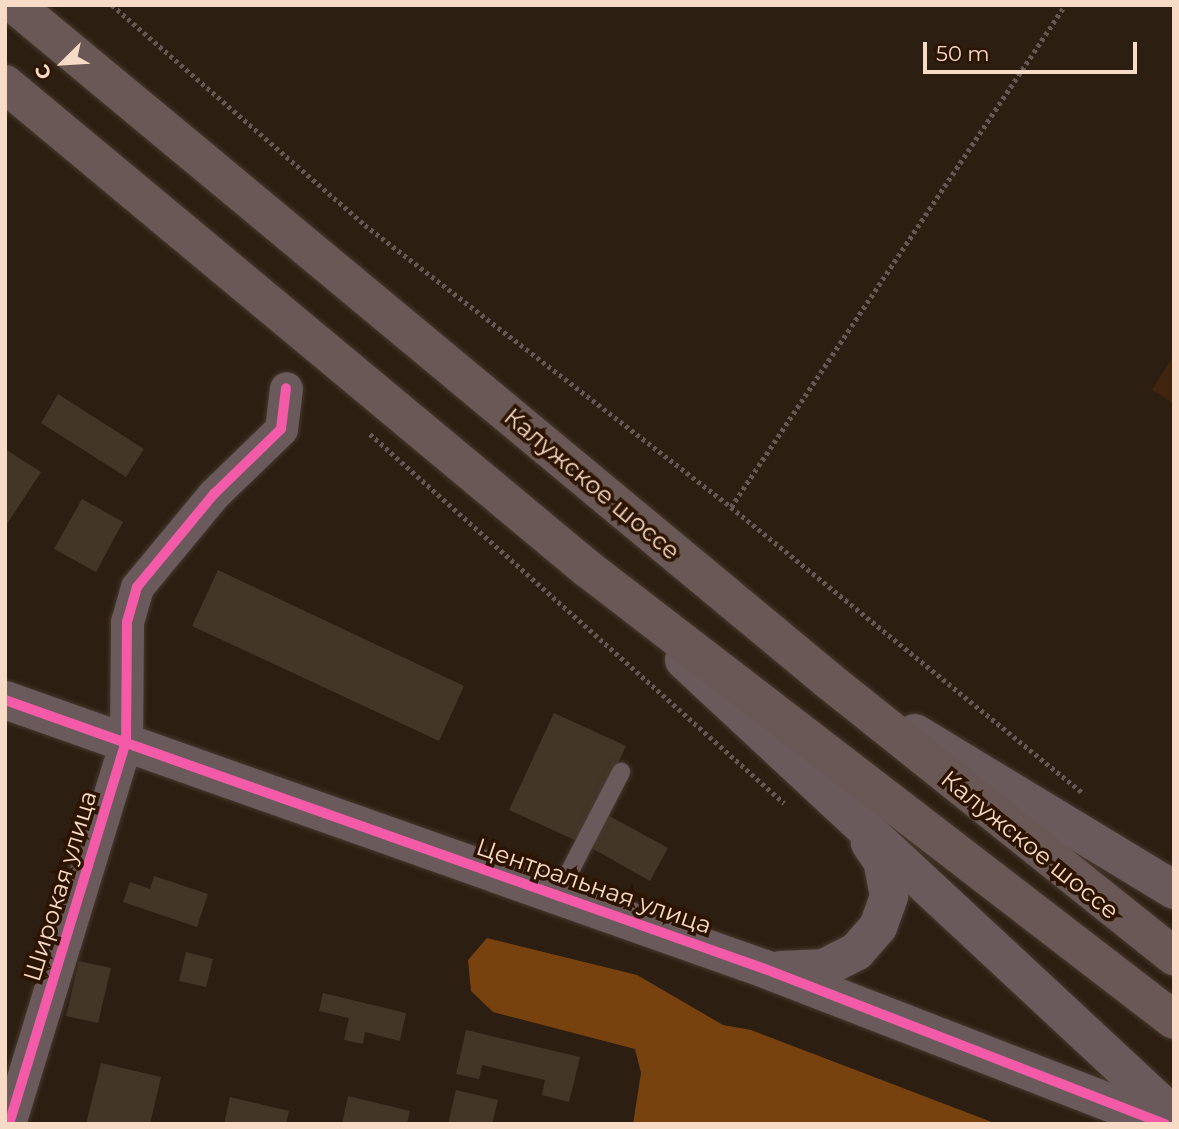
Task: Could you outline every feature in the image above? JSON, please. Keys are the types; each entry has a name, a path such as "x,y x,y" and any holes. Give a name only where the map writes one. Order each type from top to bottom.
{"highway":[{"name":"Калужское шоссе","path":"15,5 828,681 1174,956"},
{"path":"5,84 589,569 1174,1020"}],"street":[{"name":"Широкая улица","path":"9,1124 126,742 127,621 137,587 214,494 281,429 286,388"},
{"path":"589,569 861,829 1174,1116"},
{"path":"828,681 1174,891"},
{"name":"Центральная улица","path":"5,699 765,969 1165,1124"},
{"path":"765,969 824,968 857,951 878,927 889,896 882,861 861,829"}],"lane":[{"path":"557,896 621,772"},
{"path":"285,799 422,838"}],"path":[{"path":"112,5 365,225 731,507 1089,798"},
{"path":"731,507 1065,5"},
{"path":"363,429 797,814"}],"shaded area":[{"path":"1174,355 1174,403 1152,390"},
{"path":"487,938 637,975 723,1025 751,1030 997,1124 633,1124 641,1073 635,1049 493,1012 471,991 468,960"}],"building":[{"path":"58,394 144,449 126,477 41,423"},
{"path":"5,449 41,472 5,527"},
{"path":"82,499 123,522 96,572 54,549"},
{"path":"218,570 464,686 439,741 192,626"},
{"path":"554,713 626,746 581,843 509,810"},
{"path":"604,813 668,848 650,881 586,845"},
{"path":"154,876 208,894 197,927 123,902 130,882 150,889"},
{"path":"186,952 213,959 206,987 179,981"},
{"path":"79,961 111,968 98,1023 66,1016"},
{"path":"323,993 406,1013 400,1041 365,1032 363,1044 344,1040 349,1018 319,1011"},
{"path":"466,1030 580,1057 569,1102 542,1095 545,1080 482,1065 479,1079 456,1074"},
{"path":"101,1063 161,1077 150,1124 86,1124"},
{"path":"456,1090 498,1100 492,1124 448,1124"},
{"path":"348,1096 410,1111 407,1124 342,1124"},
{"path":"230,1097 289,1111 286,1124 224,1124"}],"cycle path":[{"path":"9,1124 126,742 127,622 137,587 214,494 281,429 286,388"},
{"path":"5,700 765,969 1165,1124"}]}
